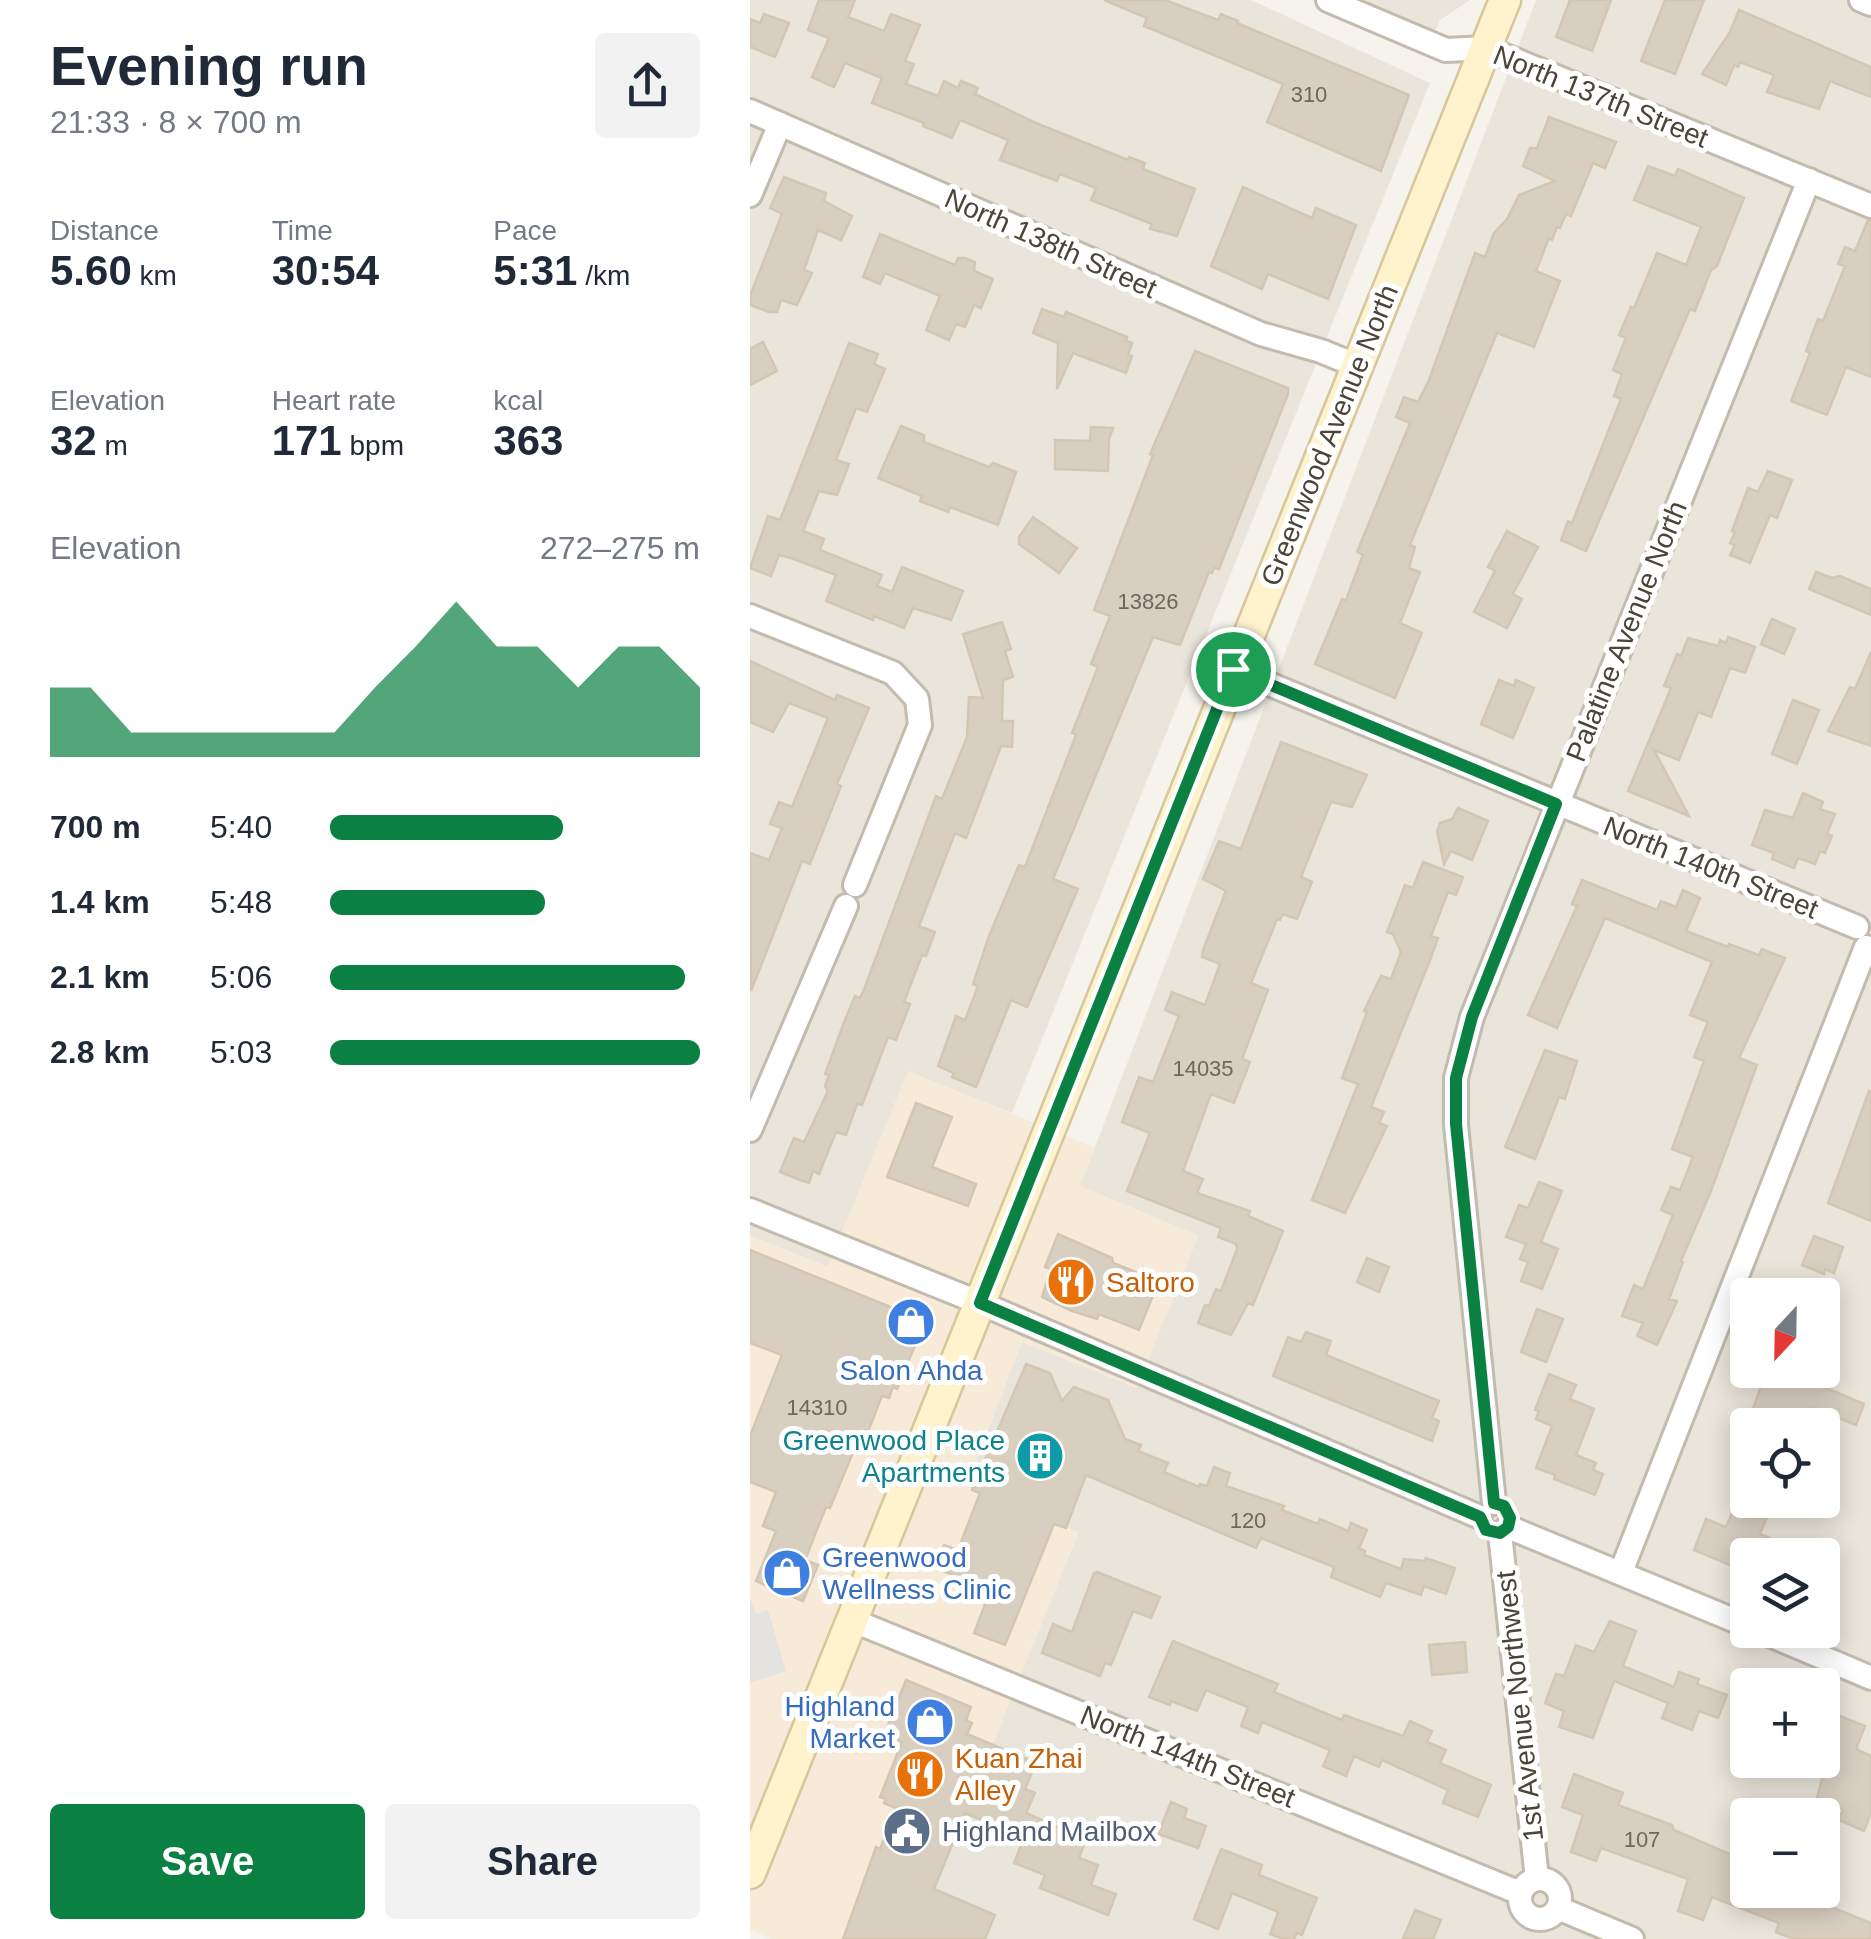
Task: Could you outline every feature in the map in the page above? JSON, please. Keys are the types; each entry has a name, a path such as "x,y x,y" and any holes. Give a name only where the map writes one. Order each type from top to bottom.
{"main road":[{"name":"Greenwood Avenue North","path":"750,1873 1505,0"}],"street":[{"name":"North 137th Street","path":"1328,0 1446,50 1486,48 1871,206"},
{"path":"1860,0 1871,4"},
{"name":"North 138th Street","path":"750,111 1261,334 1321,350 1356,365"},
{"path":"750,195 780,124"},
{"name":"Palatine Avenue North","path":"1487,1510 1456,1124 1456,1078 1472,1017 1809,180"},
{"path":"750,616 893,673 917,699 920,725 750,1130"},
{"name":"North 140th Street","path":"1233,669 1866,934"},
{"path":"1621,1572 1866,934"},
{"path":"750,1210 1487,1510 1507,1509 1510,1518 1504,1530 1621,1572 1730,1618"},
{"name":"1st Avenue Northwest","path":"1504,1530 1529,1886"},
{"name":"North 144th Street","path":"854,1621 1529,1886"},
{"path":"1800,1648 1871,1678"},
{"path":"1547,1922 1557,1889 1547,1880 1529,1886 1523,1910 1532,1918 1547,1922 1632,1939"}],"shaded area":[{"path":"750,0 1251,0 1430,83 1012,1113 908,1072 828,1267 750,1236"},
{"path":"1361,0 1470,0 1440,20 1434,35"},
{"path":"1536,0 1871,0 1871,1939 914,1939 1078,1533 966,1487 1022,1342 1137,1387 1198,1236 1080,1186"},
{"path":"908,1071 1095,1148 1080,1186 1198,1235 1137,1388 1022,1342 966,1486 1078,1532 914,1939 771,1939 750,1930 750,1236 828,1267"},
{"path":"750,1598 756,1614 768,1610 786,1671 750,1683"}],"building":[{"path":"819,0 855,0 848,17 884,31 891,14 920,25 905,61 914,64 906,84 938,96 944,81 958,88 961,81 978,88 975,94 1036,123 1128,160 1129,157 1145,163 1143,169 1195,189 1177,236 1150,229 1152,224 1091,200 1096,188 1060,174 1057,181 1000,160 1008,140 960,120 952,138 872,103 882,78 845,63 834,87 812,77 829,38 808,30"},
{"path":"1104,0 1165,0 1218,20 1221,14 1409,95 1381,171 1267,122 1283,84 1144,26 1147,18"},
{"path":"1570,0 1611,0 1592,51 1556,37"},
{"path":"1665,0 1704,0 1675,74 1641,61"},
{"path":"1739,10 1871,67 1871,97 1830,81 1819,109 1767,92 1774,75 1740,62 1738,67 1734,65 1726,85 1702,74 1730,32"},
{"path":"764,14 789,23 775,57 750,47 750,19 760,23"},
{"path":"1549,117 1616,142 1605,168 1593,163 1571,216 1566,214 1552,240 1549,238 1536,271 1560,281 1534,347 1497,333 1410,545 1415,547 1409,568 1420,572 1400,623 1422,633 1395,698 1315,664 1342,599 1346,600 1363,555 1357,552 1410,423 1396,417 1404,397 1418,402 1429,380 1475,253 1485,257 1494,233 1507,219 1519,195 1555,181 1523,166 1530,148 1537,148"},
{"path":"1648,166 1675,176 1678,169 1744,198 1717,266 1711,270 1695,311 1690,309 1586,551 1561,540 1568,521 1572,523 1621,399 1614,396 1622,374 1613,370 1626,338 1619,335 1657,253 1686,265 1701,227 1634,200"},
{"path":"784,177 826,193 824,201 852,216 841,240 818,230 804,270 812,273 797,305 781,300 777,312 769,312 750,305 750,296 782,214 770,208"},
{"path":"1243,187 1312,218 1316,208 1356,225 1328,299 1268,274 1262,289 1211,266"},
{"path":"1868,220 1871,377 1846,367 1827,415 1791,401 1810,353 1806,351 1818,319 1823,321 1845,266 1838,264 1845,247 1855,251"},
{"path":"880,234 955,265 958,258 965,258 975,262 974,271 993,279 981,308 974,305 965,327 956,324 949,340 926,330 940,296 885,273 880,284 863,277"},
{"path":"1042,309 1064,317 1066,312 1127,337 1126,341 1132,343 1128,355 1132,356 1126,373 1073,353 1057,389 1058,343 1033,333"},
{"path":"763,342 777,371 750,385 750,349"},
{"path":"849,343 878,354 874,364 885,369 867,412 856,408 836,460 849,464 837,495 819,491 803,531 824,539 820,550 882,575 877,586 892,592 902,567 963,591 951,620 913,608 904,628 874,616 873,620 826,601 836,575 791,558 779,555 771,576 750,568 768,516 780,520"},
{"path":"1195,351 1288,388 1288,394 1219,569 1209,572 1180,645 1153,637 1053,879 1078,889 1027,1007 1011,1000 976,1087 938,1066 956,1016 965,1020 978,986 973,984 989,936 1019,865 1025,867 1076,735 1072,733 1098,667 1091,664 1110,616 1094,610 1153,455 1150,454"},
{"path":"901,426 924,435 924,442 989,467 993,463 1016,472 998,525 950,507 948,512 920,501 922,496 878,478"},
{"path":"1091,427 1113,428 1108,471 1055,469 1055,440 1090,441"},
{"path":"1768,471 1792,480 1777,518 1770,515 1750,563 1730,555 1735,545 1730,543 1735,532 1732,531 1748,488 1758,492"},
{"path":"1033,517 1077,548 1059,573 1019,544 1019,537"},
{"path":"1507,531 1538,547 1513,594 1522,599 1507,628 1474,612 1495,571 1488,567"},
{"path":"1816,572 1832,578 1840,576 1871,589 1871,615 1809,589"},
{"path":"1772,619 1795,629 1784,654 1761,644"},
{"path":"1002,622 1011,649 1005,651 1013,677 1003,680 1002,721 1013,721 1012,747 1001,746 966,838 955,833 919,926 935,932 904,1002 910,1004 896,1040 888,1037 846,1135 836,1132 819,1174 813,1171 809,1183 800,1180 780,1172 794,1138 804,1142 828,1091 825,1086 829,1075 825,1074 843,1025 855,996 860,998 865,987 936,796 942,799 967,737 969,697 983,698 963,634"},
{"path":"1728,637 1755,647 1745,673 1730,668 1711,717 1698,712 1679,760 1654,750 1689,816 1628,791 1671,688 1664,686 1677,654 1681,656 1688,638 1718,646 1720,640 1726,643"},
{"path":"1871,652 1871,746 1828,731 1850,687 1855,689"},
{"path":"750,661 835,700 837,695 869,708 837,784 841,786 810,864 802,861 751,991 750,853 769,860 782,828 770,824 779,802 792,807 828,718 789,703 773,732 750,722"},
{"path":"1499,680 1514,686 1516,680 1534,688 1513,738 1481,724"},
{"path":"1793,700 1819,710 1797,764 1772,754"},
{"path":"1281,742 1367,775 1352,807 1331,802 1301,877 1312,882 1297,919 1283,914 1277,919 1251,983 1268,990 1242,1059 1250,1062 1234,1103 1211,1094 1183,1171 1203,1179 1197,1193 1250,1211 1248,1216 1283,1231 1253,1305 1248,1303 1231,1335 1198,1323 1216,1289 1221,1291 1236,1244 1218,1237 1221,1228 1127,1191 1150,1133 1122,1122 1139,1077 1153,1082 1179,1016 1165,1010 1172,992 1205,1005 1220,964 1202,957 1203,950 1226,891 1203,879 1219,841 1241,849"},
{"path":"1803,793 1823,802 1820,809 1835,814 1825,853 1820,851 1815,864 1798,858 1794,868 1772,859 1774,853 1752,845 1765,810 1793,818"},
{"path":"1458,808 1488,821 1472,860 1451,851 1444,864 1437,831 1440,823 1452,819"},
{"path":"1423,862 1463,877 1456,895 1448,892 1431,936 1438,938 1371,1107 1384,1112 1379,1123 1387,1126 1345,1213 1312,1200 1358,1084 1342,1078 1367,1012 1364,1011 1381,976 1391,979 1401,952 1393,934 1387,932 1405,885 1413,888"},
{"path":"1582,880 1657,910 1661,901 1676,907 1683,890 1700,898 1686,931 1728,947 1729,944 1759,955 1762,949 1785,958 1739,1058 1757,1065 1681,1261 1669,1299 1677,1301 1657,1345 1637,1336 1643,1323 1622,1316 1634,1285 1643,1289 1673,1215 1661,1210 1671,1187 1680,1190 1693,1157 1672,1149 1704,1061 1694,1057 1708,1022 1690,1015 1712,962 1605,918 1557,1028 1528,1015 1577,906 1572,904"},
{"path":"1545,1050 1577,1061 1565,1099 1559,1097 1535,1159 1505,1147"},
{"path":"1871,1092 1871,1221 1828,1203"},
{"path":"916,1103 952,1117 932,1167 976,1184 968,1206 887,1177"},
{"path":"1539,1182 1562,1191 1541,1242 1558,1249 1542,1289 1521,1281 1528,1262 1520,1259 1526,1244 1506,1237 1519,1205 1528,1208"},
{"path":"1058,1234 1112,1258 1113,1263 1159,1281 1139,1330 1099,1314 1097,1319 1072,1311 1042,1297 1051,1269 1045,1267"},
{"path":"1814,1236 1843,1247 1834,1273 1825,1269 1824,1274 1802,1265"},
{"path":"750,1250 925,1321 897,1389 893,1387 889,1398 882,1396 867,1434 863,1432 859,1438 830,1508 826,1507 805,1560 818,1565 803,1601 756,1581 776,1531 763,1526 776,1492 750,1482 750,1436 782,1355 750,1343"},
{"path":"1367,1258 1389,1267 1379,1292 1357,1282"},
{"path":"1537,1309 1563,1319 1546,1362 1521,1352"},
{"path":"1306,1332 1331,1341 1326,1355 1439,1401 1432,1418 1439,1421 1432,1441 1273,1376 1288,1337 1301,1342"},
{"path":"1026,1364 1050,1373 1062,1401 1074,1387 1108,1400 1125,1439 1141,1445 1138,1451 1168,1463 1164,1472 1199,1487 1207,1486 1214,1467 1230,1473 1226,1486 1284,1506 1282,1510 1348,1531 1351,1523 1367,1530 1359,1548 1365,1551 1364,1555 1401,1569 1404,1559 1426,1558 1455,1568 1446,1594 1424,1586 1421,1595 1386,1583 1380,1597 1331,1577 1334,1567 1261,1538 1256,1548 1086,1475 1066,1528 1054,1524 1005,1645 974,1633 991,1589 935,1568 944,1545 958,1550 980,1493 972,1490"},
{"path":"1549,1374 1576,1385 1570,1399 1594,1409 1576,1455 1596,1463 1593,1470 1603,1474 1595,1495 1536,1468 1552,1426 1536,1419 1539,1411 1535,1410"},
{"path":"1760,1388 1826,1388 1864,1404 1856,1425 1840,1419 1840,1408 1753,1408"},
{"path":"1730,1518 1767,1518 1760,1534 1770,1538 1730,1538 1730,1565 1694,1550 1706,1519 1726,1527"},
{"path":"1097,1572 1160,1597 1151,1618 1133,1611 1111,1665 1105,1663 1100,1676 1042,1653 1053,1624 1072,1632"},
{"path":"1610,1621 1636,1631 1623,1666 1674,1687 1679,1672 1699,1679 1697,1684 1727,1695 1718,1718 1699,1711 1692,1730 1662,1718 1668,1703 1614,1681 1593,1738 1559,1727 1564,1711 1545,1703 1556,1674 1564,1676 1576,1645 1594,1652"},
{"path":"1173,1641 1278,1684 1274,1692 1342,1720 1344,1715 1403,1736 1410,1721 1432,1731 1427,1742 1446,1750 1440,1763 1491,1785 1478,1817 1443,1803 1448,1790 1382,1760 1379,1767 1354,1756 1346,1776 1323,1766 1330,1750 1262,1722 1258,1733 1241,1726 1248,1707 1206,1690 1197,1711 1149,1697"},
{"path":"1465,1642 1467,1672 1432,1675 1429,1645"},
{"path":"906,1680 971,1707 966,1720 972,1723 967,1734 1036,1763 1025,1789 1035,1793 1026,1813 1086,1840 1079,1858 1098,1865 1091,1885 1116,1894 1108,1915 1040,1888 1045,1875 1014,1863 1022,1843 997,1833 999,1827 965,1813 934,1889 995,1915 985,1939 843,1939 876,1847 880,1849 896,1808 880,1797 902,1742 884,1735"},
{"path":"1840,1716 1865,1726 1856,1749 1871,1756 1871,1812 1864,1831 1840,1820 1840,1798 1817,1798 1822,1778 1840,1778"},
{"path":"1574,1774 1623,1793 1618,1805 1672,1825 1674,1830 1730,1854 1730,1904 1712,1897 1703,1920 1678,1911 1688,1879 1601,1848 1596,1861 1571,1852 1583,1815 1562,1807"},
{"path":"1171,1802 1187,1809 1184,1818 1206,1826 1198,1848 1158,1834"},
{"path":"1221,1849 1262,1865 1259,1875 1317,1898 1302,1935 1283,1939 1270,1934 1278,1913 1232,1893 1218,1929 1194,1919"},
{"path":"1740,1908 1834,1908 1871,1923 1871,1939 1793,1939 1776,1932 1779,1923"},
{"path":"1415,1910 1441,1920 1433,1939 1403,1939"}],"place":[{"name":"Saltoro","path":"1071,1282"},
{"name":"Salon Ahda","path":"911,1322"},
{"name":"Greenwood Place Apartments","path":"1040,1456"},
{"name":"Greenwood Wellness Clinic","path":"787,1573"},
{"name":"Highland Market","path":"930,1722"},
{"name":"Kuan Zhai Alley","path":"920,1774"},
{"name":"Highland Mailbox","path":"907,1831"}],"route":[{"path":"1233,669 1556,804 1472,1017 1456,1078 1456,1124 1494,1503 1504,1506 1510,1514 1508,1527 1500,1533 1486,1530 1480,1517 980,1303 1233,669"}]}
